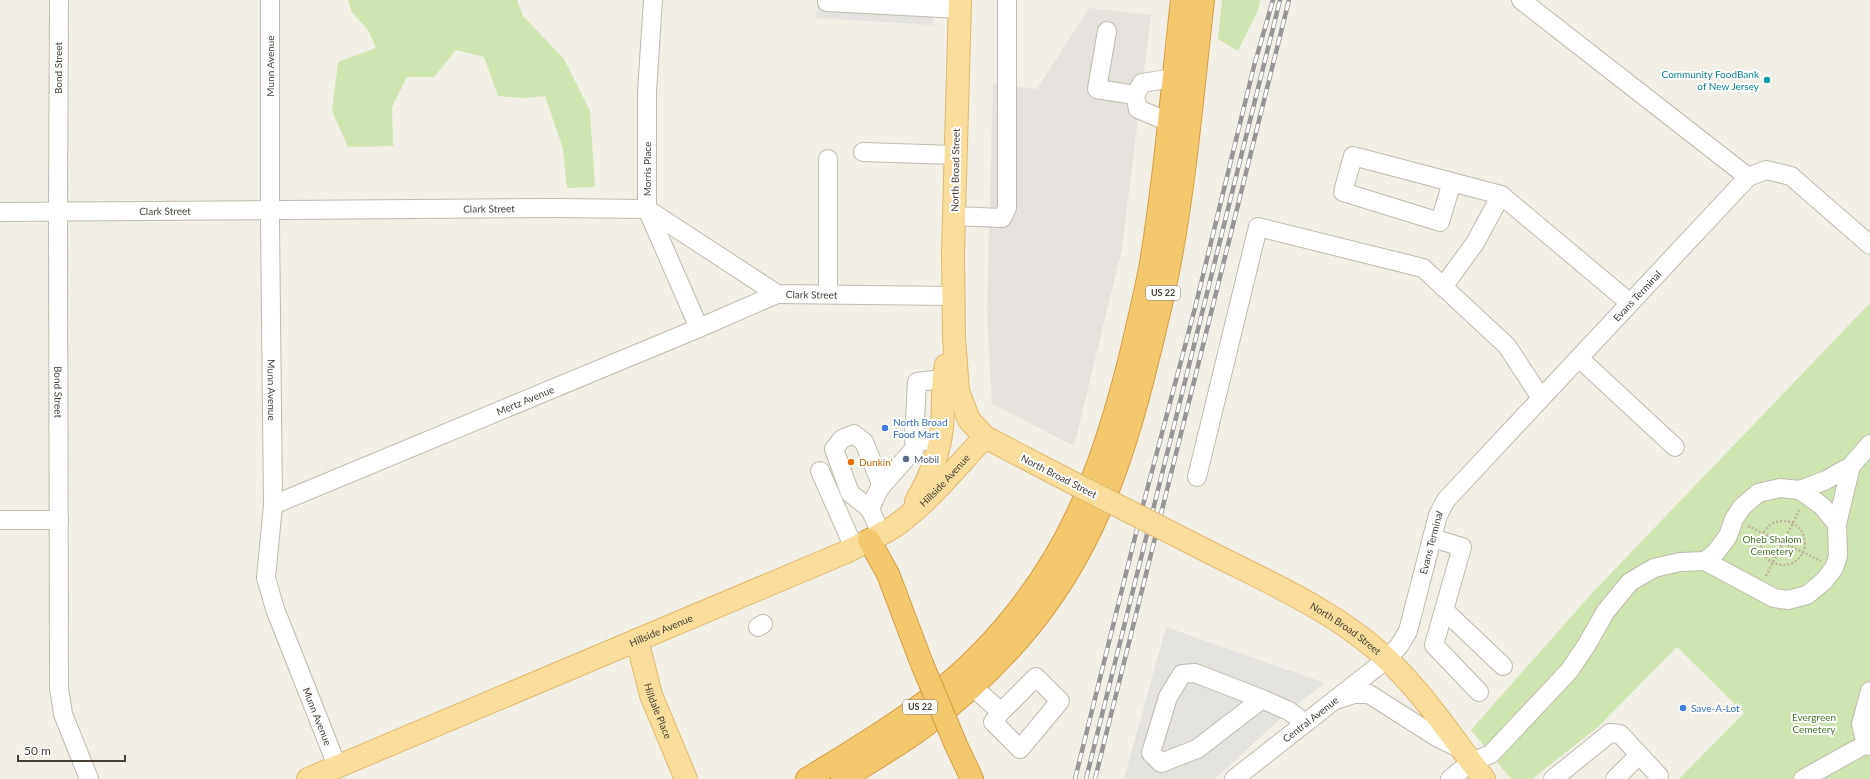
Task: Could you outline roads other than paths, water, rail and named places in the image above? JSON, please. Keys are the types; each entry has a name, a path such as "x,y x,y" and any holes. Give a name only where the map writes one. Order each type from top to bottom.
{"highway":[{"name":"US 22","path":"807,779 899,721 936,694 962,671 1016,614 1045,573 1072,528 1104,451 1138,323 1149,270 1169,122 1182,0"},
{"name":"US 22","path":"842,779 907,738 944,712 973,687 1021,637 1062,581 1093,524 1120,461 1135,412 1170,261 1186,157 1203,0"},
{"path":"868,541 888,574 922,664 972,779"},
{"path":"859,779 907,738"}],"main road":[{"name":"North Broad Street","path":"960,4 954,155 953,296 955,372 960,399 969,420 985,436 1075,484 1314,606 1351,631 1387,659 1425,701 1472,763"},
{"path":"907,516 926,481 938,446 942,424 942,379 954,337"},
{"name":"Hillside Avenue","path":"309,779 868,541 907,516 932,494 985,436"},
{"name":"Hilldale Place","path":"637,640 650,695 686,779"}],"street":[{"name":"Bond Street","path":"59,0 58,212 61,706 89,779"},
{"name":"Munn Avenue","path":"270,0 270,210 273,505 266,578 275,609 337,766"},
{"name":"Morris Place","path":"652,0 646,92 647,209 699,328"},
{"path":"827,0 827,2 960,4"},
{"path":"954,216 1002,218 1007,208 1007,0"},
{"path":"1521,0 1748,177 1766,170 1791,176 1870,245"},
{"path":"1107,32 1097,89 1135,96"},
{"path":"1169,122 1138,109 1135,96 1142,83 1173,78"},
{"path":"863,152 954,155"},
{"path":"1452,182 1440,222 1343,192 1353,156 1452,182 1501,195 1630,303"},
{"path":"828,159 828,294"},
{"name":"Evans Terminal","path":"1387,659 1399,646 1408,630 1438,515 1449,497 1748,177"},
{"path":"1443,287 1475,243 1501,195"},
{"name":"Clark Street","path":"0,212 555,208 647,209 777,294 953,296"},
{"path":"1197,477 1258,228 1423,268 1507,346 1541,398"},
{"name":"Mertz Avenue","path":"273,505 699,328 777,294"},
{"path":"1579,358 1675,447"},
{"path":"868,541 870,509 882,486 914,448 917,382 942,379"},
{"path":"870,509 850,493 834,449 842,439 854,434 864,442 882,486"},
{"path":"914,437 938,446"},
{"path":"1804,492 1851,466 1870,444"},
{"path":"1450,779 1472,763 1491,754 1569,671 1586,646 1606,611 1630,582 1654,568 1680,562 1705,561 1745,581 1759,591 1774,598 1788,600 1807,595 1824,581 1834,568 1838,556 1838,524 1842,496 1851,466"},
{"path":"820,471 868,541"},
{"path":"1705,561 1716,552 1728,536 1734,519 1742,507 1758,493 1780,488 1804,492 1822,506 1838,524"},
{"path":"0,520 59,520"},
{"path":"1432,538 1462,547 1434,645 1479,692"},
{"path":"1444,610 1503,666"},
{"name":"Central Avenue","path":"1234,779 1387,659"},
{"path":"1262,699 1197,749 1161,763 1151,753 1168,697 1182,674 1195,673 1262,699 1289,711 1305,723"},
{"path":"973,687 1001,712"},
{"path":"1803,779 1868,745 1861,724 1870,691"},
{"path":"1333,701 1354,694 1369,694 1438,738 1472,763"},
{"path":"1553,779 1610,733 1620,734 1659,776 1658,779"},
{"path":"1615,779 1639,755"}],"railway":[{"path":"1075,779 1142,509 1195,308 1254,66 1273,0"},
{"path":"1086,779 1280,0"},
{"path":"1095,779 1289,0"}],"place":[{"name":"Community FoodBank of New Jersey","path":"1767,80"},
{"name":"North Broad Food Mart","path":"885,428"},
{"name":"Mobil","path":"906,459"},
{"name":"Dunkin'","path":"851,462"},
{"name":"Save-A-Lot","path":"1683,708"}],"park label":[{"name":"Oheb Shalom Cemetery","path":"1772,544"},
{"name":"Evergreen Cemetery","path":"1814,722"}]}
